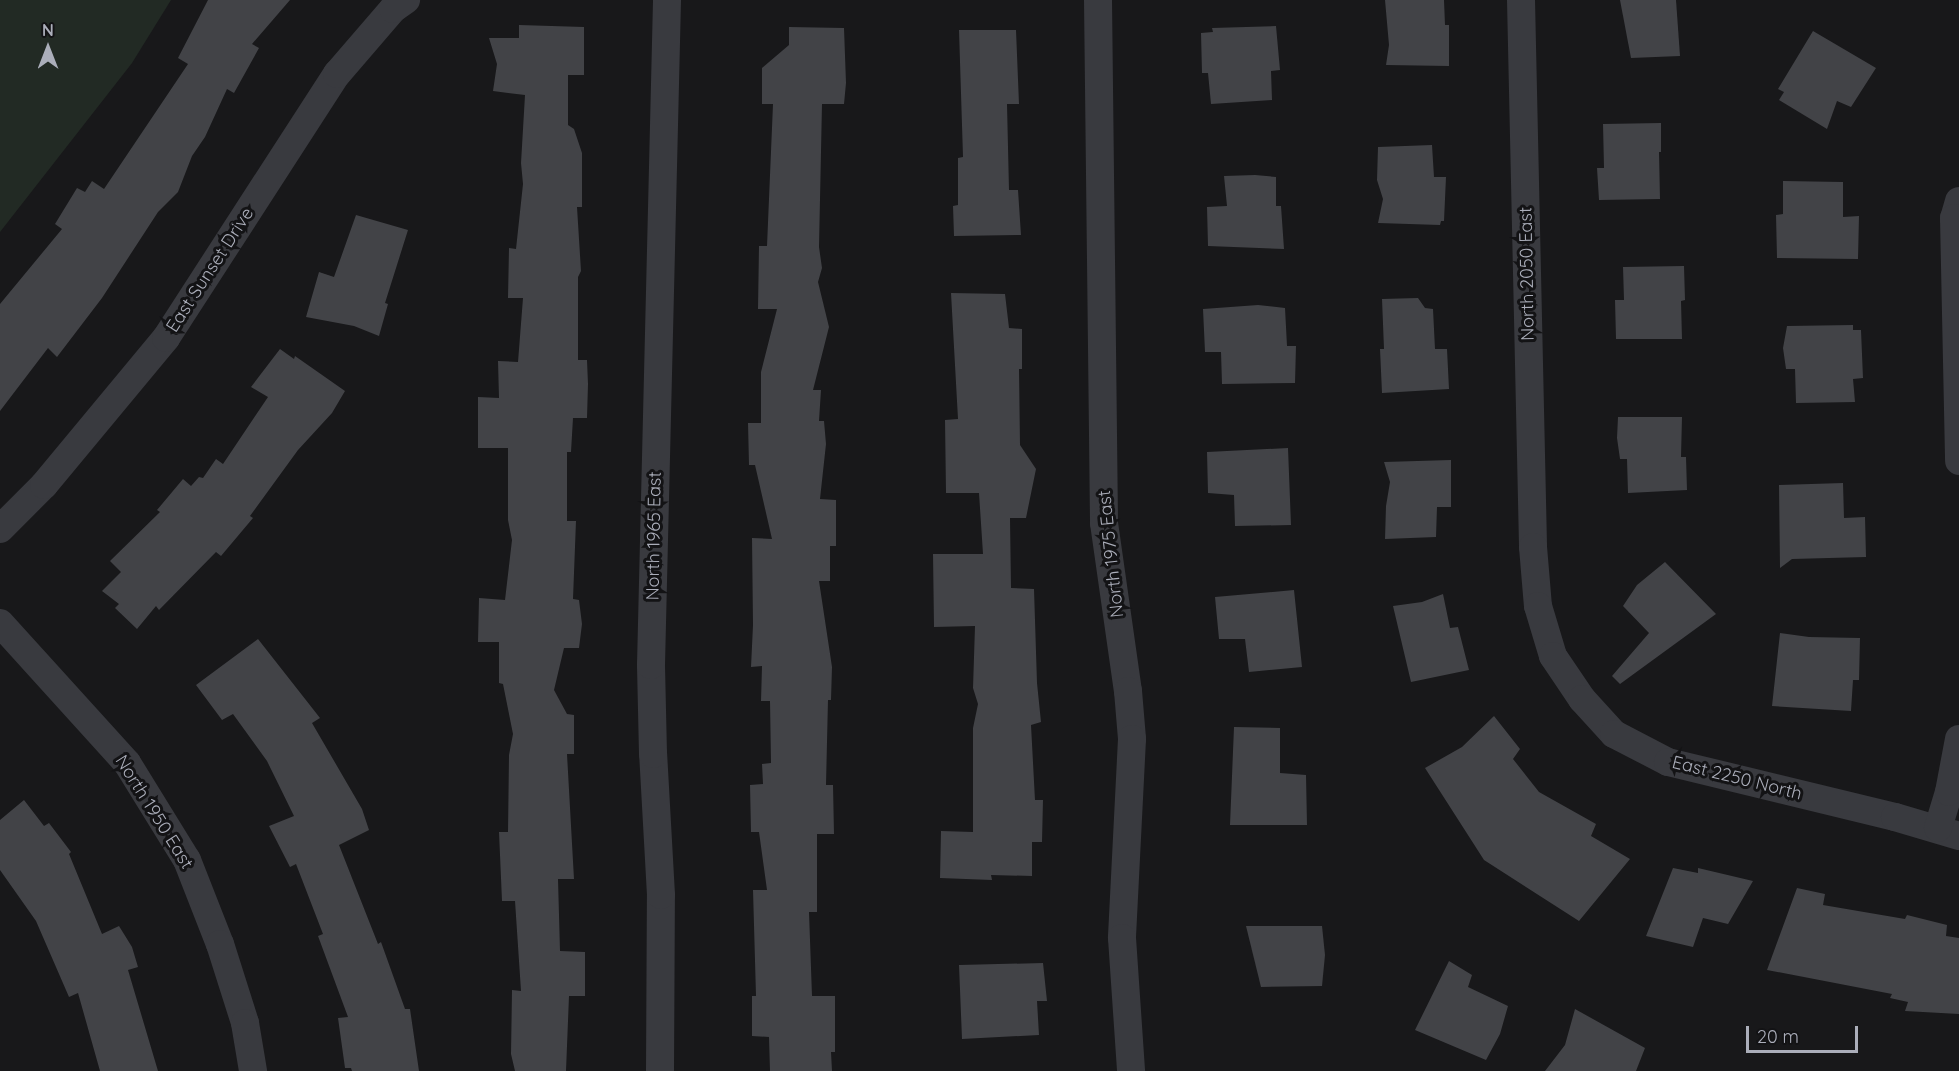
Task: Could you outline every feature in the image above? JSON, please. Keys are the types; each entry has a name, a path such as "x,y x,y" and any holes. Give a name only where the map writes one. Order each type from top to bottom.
{"street":[{"name":"East Sunset Drive","path":"0,529 44,485 166,338 337,74 393,9 406,0"},
{"name":"North 1965 East","path":"660,1071 661,895 651,665 667,0"},
{"name":"North 1975 East","path":"1098,0 1104,523 1128,691 1132,739 1122,938 1131,1071"},
{"name":"North 2050 East","path":"1521,0 1533,548"},
{"path":"1959,201 1954,218 1959,461"},
{"name":"East 2250 North","path":"1533,548 1538,606 1553,656 1582,699 1614,734 1668,762 1948,832"},
{"name":"North 1950 East","path":"0,623 127,763 188,860 220,944 245,1023 253,1071"},
{"path":"1948,832 1949,792 1959,740"}],"shaded area":[{"path":"0,0 171,0 132,63 0,232"}],"building":[{"path":"208,0 290,0 252,44 259,48 234,93 227,89 205,137 192,156 178,192 158,212 102,298 57,357 48,348 0,411 0,304 62,229 55,224 77,188 85,192 92,181 104,189 188,64 178,58"},
{"path":"1385,0 1444,0 1445,25 1449,25 1449,66 1386,65 1389,45"},
{"path":"1620,0 1676,0 1680,56 1631,58"},
{"path":"519,25 584,27 584,75 568,75 568,125 574,129 582,153 582,207 577,207 581,271 578,277 578,360 587,360 588,384 587,418 573,418 571,452 567,452 567,521 576,521 573,599 579,600 582,624 579,648 564,648 554,690 567,714 574,715 574,754 567,754 574,879 558,879 560,951 585,952 585,996 569,996 566,1071 515,1071 511,1054 512,990 521,991 515,901 502,901 499,832 508,832 509,755 513,734 503,684 499,683 499,642 478,642 479,598 505,600 512,540 508,520 508,448 478,448 478,397 499,398 498,361 518,362 523,298 508,298 509,248 516,249 523,184 521,163 525,95 493,91 497,64 489,38 519,38"},
{"path":"1276,26 1280,70 1271,71 1272,100 1211,104 1208,73 1202,73 1201,33 1213,32 1212,28"},
{"path":"789,27 844,28 846,83 844,104 822,104 819,247 822,268 818,282 829,327 813,390 821,390 819,421 824,421 826,444 820,499 836,500 836,546 830,546 830,581 819,581 832,667 831,700 828,700 826,785 833,785 834,834 817,834 817,912 809,912 812,996 835,996 835,1052 831,1052 832,1071 770,1071 769,1037 752,1036 752,996 756,996 753,890 767,890 759,832 751,832 750,785 763,784 762,764 771,763 770,701 761,701 762,666 751,667 752,538 772,539 755,465 749,465 748,423 761,423 761,372 777,309 758,309 759,246 767,246 773,104 762,104 762,68 789,45"},
{"path":"959,30 1016,30 1019,104 1007,104 1009,190 1018,190 1021,235 954,236 953,206 958,205 958,158 963,157"},
{"path":"1813,31 1876,68 1851,107 1837,101 1827,129 1779,100 1784,92 1778,89"},
{"path":"1661,123 1660,199 1599,200 1597,168 1604,168 1603,124"},
{"path":"1432,145 1434,177 1446,177 1444,221 1441,221 1440,225 1378,223 1383,199 1377,180 1378,147"},
{"path":"1224,176 1276,177 1276,206 1281,206 1284,249 1208,246 1207,207 1227,206"},
{"path":"1783,181 1843,182 1843,217 1859,216 1858,259 1777,258 1776,215 1783,214"},
{"path":"356,215 408,230 385,303 388,304 379,336 354,326 306,317 319,272 334,277"},
{"path":"1684,266 1685,300 1681,301 1682,339 1616,339 1615,300 1624,300 1623,267"},
{"path":"951,293 1005,294 1009,328 1022,329 1022,369 1019,369 1020,445 1036,469 1026,518 1010,518 1011,588 1034,589 1037,683 1041,722 1031,725 1035,800 1043,800 1042,842 1032,842 1032,876 991,875 992,880 940,878 941,831 973,832 973,728 978,704 973,688 975,626 934,627 933,554 983,554 979,493 946,493 945,420 958,419"},
{"path":"1418,298 1425,308 1433,309 1435,349 1447,349 1449,389 1382,393 1380,349 1384,349 1382,299"},
{"path":"1258,305 1285,308 1287,346 1296,346 1295,383 1222,384 1221,352 1205,352 1203,309"},
{"path":"1853,325 1853,330 1861,330 1863,378 1853,379 1855,402 1796,403 1795,369 1786,369 1783,348 1787,326"},
{"path":"280,349 294,359 295,356 345,391 332,413 298,450 250,516 253,518 221,556 216,552 159,610 156,606 137,629 115,608 119,604 102,591 121,572 110,561 160,512 157,510 183,479 191,486 199,477 203,478 216,459 223,464 268,397 251,387"},
{"path":"1618,417 1682,417 1681,457 1686,457 1687,490 1628,493 1627,459 1620,459 1617,438"},
{"path":"1288,448 1291,525 1235,526 1234,495 1208,493 1207,452"},
{"path":"1451,460 1451,507 1437,507 1436,537 1385,539 1386,506 1390,482 1384,462"},
{"path":"1843,483 1844,518 1865,517 1866,557 1792,559 1780,568 1779,485"},
{"path":"1665,562 1716,614 1620,684 1612,676 1649,633 1623,606 1637,585"},
{"path":"1294,590 1302,667 1249,672 1245,639 1219,639 1215,597"},
{"path":"1443,594 1450,628 1458,627 1469,670 1411,682 1393,606 1422,602"},
{"path":"1780,633 1809,637 1860,638 1859,680 1853,680 1851,711 1772,706"},
{"path":"258,639 320,718 312,723 362,809 369,830 339,845 378,944 381,942 405,1009 410,1009 419,1071 352,1071 351,1068 345,1068 338,1018 348,1017 318,936 323,934 296,864 290,867 269,826 294,816 267,761 233,714 222,720 196,685"},
{"path":"1494,716 1520,749 1513,759 1539,792 1596,824 1591,836 1630,859 1579,921 1484,860 1425,768 1462,747"},
{"path":"1234,727 1280,728 1280,773 1306,775 1307,825 1230,825"},
{"path":"24,800 44,826 49,823 71,852 69,854 102,934 119,926 132,947 138,967 128,970 158,1071 100,1071 78,993 69,997 36,921 0,870 0,820"},
{"path":"1673,868 1698,873 1698,868 1753,881 1728,924 1703,918 1693,947 1646,936"},
{"path":"1797,888 1825,894 1823,905 1905,919 1907,915 1947,925 1946,936 1959,938 1959,1014 1905,1011 1908,1002 1890,998 1892,994 1767,970"},
{"path":"1246,926 1322,926 1325,955 1322,986 1261,987"},
{"path":"1449,961 1472,975 1468,987 1508,1006 1500,1034 1486,1060 1415,1030"},
{"path":"1043,963 1047,1001 1037,1001 1039,1035 962,1039 959,965"},
{"path":"1575,1009 1645,1048 1636,1071 1545,1071 1565,1045"}]}
